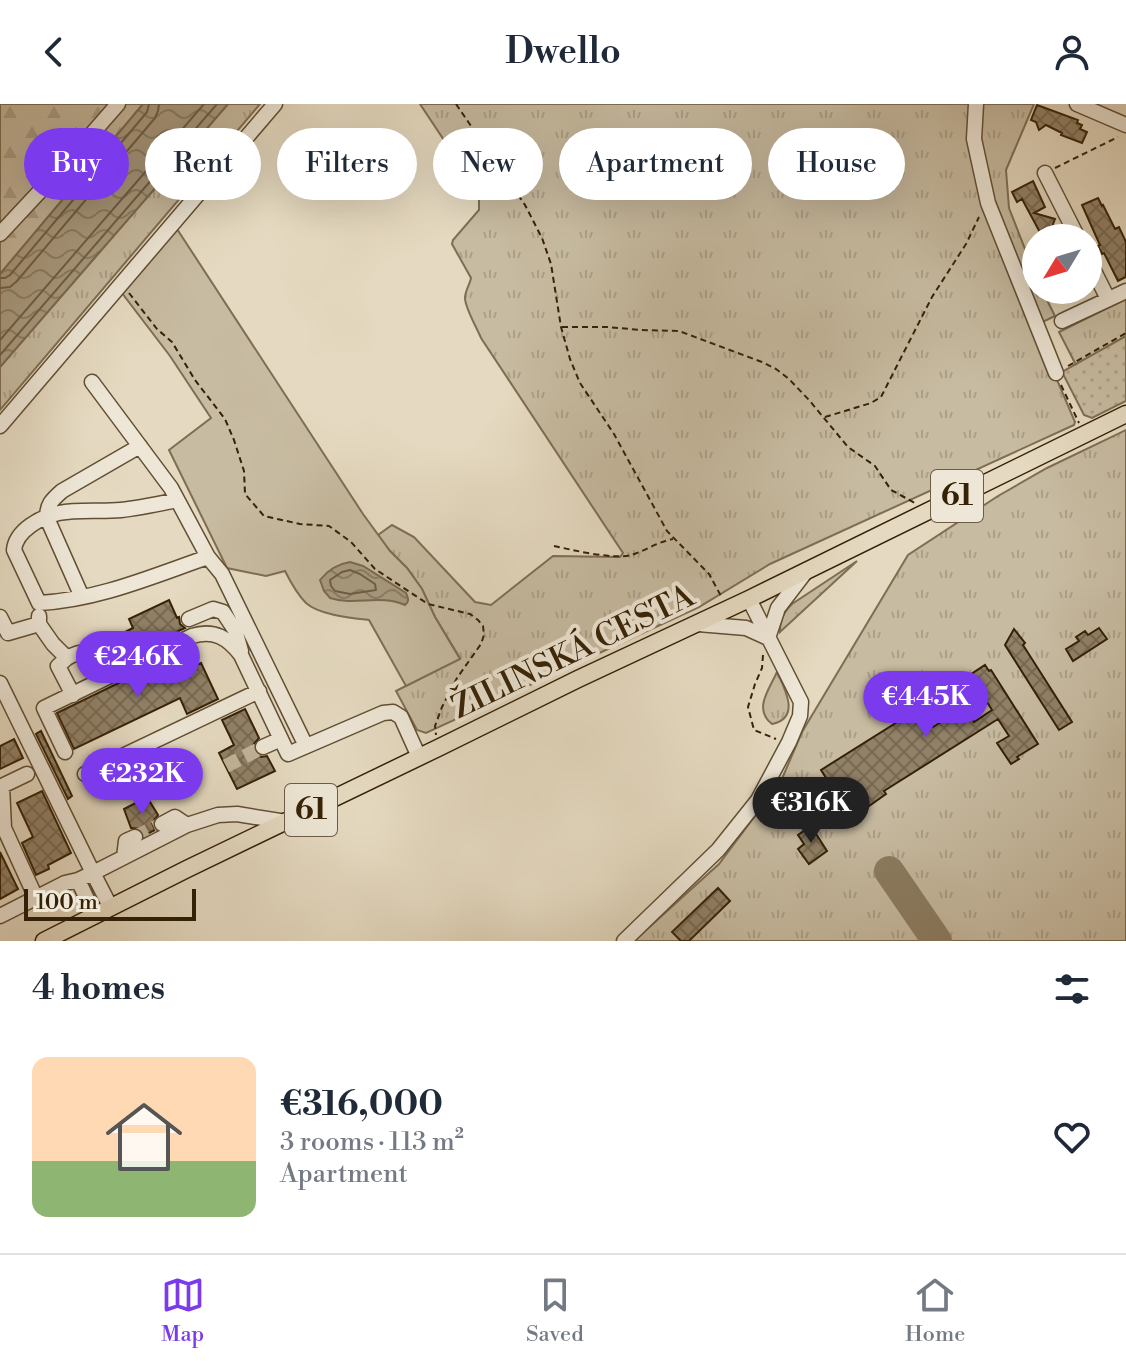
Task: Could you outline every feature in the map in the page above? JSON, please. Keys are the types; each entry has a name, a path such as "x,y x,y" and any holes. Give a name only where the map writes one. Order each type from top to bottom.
{"main road":[{"name":"ŽILINSKÁ CESTA","path":"44,941 1126,414"}],"street":[{"path":"0,234 118,104"},
{"path":"0,426 275,104"},
{"path":"976,104 974,139 988,203 1056,373"},
{"path":"1077,104 1126,125"},
{"path":"1045,173 1071,224"},
{"path":"1102,287 1108,299"},
{"path":"1062,321 1126,291"},
{"path":"92,382 171,488 208,557 222,574 306,746"},
{"path":"82,597 47,518 47,506 62,491 140,446"},
{"path":"67,658 39,624 39,603 14,550 20,534 36,522 59,513 118,510 177,500"},
{"path":"39,603 104,593 208,557"},
{"path":"768,638 778,608 808,570"},
{"path":"624,941 718,850 758,800 800,716 801,702 749,599"},
{"path":"189,619 213,609 223,612 235,630 241,655"},
{"path":"0,617 8,633 39,624"},
{"path":"696,624 746,628 768,638"},
{"path":"65,752 44,708 206,632 232,644 241,655 288,754 383,713 393,712 401,717 419,757"},
{"path":"73,695 58,666 79,651 103,656 113,675"},
{"path":"0,683 111,908"},
{"path":"85,774 259,691"},
{"path":"263,747 281,739"},
{"path":"27,774 2,786 4,828 36,898"},
{"path":"0,916 124,857 171,820 237,814 286,822"},
{"path":"124,857 131,835"},
{"path":"78,880 95,916"}],"path":[{"path":"456,104 525,205 542,238 551,264 561,327 580,383 610,427 667,531 709,574 728,609"},
{"path":"1045,173 1126,133"},
{"path":"824,418 881,397 932,297 988,203"},
{"path":"126,289 157,329 172,342 195,380 225,419 244,471 245,494 264,516 300,524 329,526 351,542 375,569 428,604 470,614 483,626 481,644 457,678 435,726 440,747"},
{"path":"561,327 671,330 692,335 776,369 809,400 848,447 875,466 888,486 913,501 921,513"},
{"path":"1085,434 1056,373 1126,333"},
{"path":"554,546 593,554 629,556 661,541 674,539"},
{"path":"763,654 762,668 748,707 754,730 789,742"}],"green space":[{"path":"0,104 143,104 123,128 24,128 24,200 62,200 0,274"},
{"path":"228,104 260,104 240,128 207,128"},
{"path":"420,104 1034,104 1006,170 1009,208 1022,241 1022,304 1049,304 1055,316 1034,326 1074,425 770,564 699,607 426,733 417,730 396,691 460,658 422,589 378,535 392,525 414,537 475,602 491,605 553,556 620,557 623,553 481,338 465,298 471,278 452,244 479,210 479,200 543,200 543,128 436,128"},
{"path":"145,200 178,200 0,410 0,367"},
{"path":"177,229 363,514 422,589 460,659 406,686 369,620 336,615 312,607 300,596 285,571 266,576 227,568 169,450 211,418 170,356 122,293"},
{"path":"1126,299 1126,336 1076,365 1059,332"},
{"path":"1126,336 1126,401 1092,418 1084,415 1062,372"},
{"path":"1126,430 1126,941 634,941 719,864 781,781 802,732 908,555 998,496 1047,468"},
{"path":"857,561 780,632 783,616 792,604"},
{"path":"777,672 787,694 788,709 781,721 772,724 766,718 763,706"}],"water":[{"path":"143,104 228,104 207,128 145,128 145,200 0,367 0,274 62,200 129,200 129,128 123,128"},
{"path":"350,562 363,566 406,593 407,604 330,598 320,580 333,568"}],"building":[{"path":"1037,105 1078,120 1077,123 1082,125 1080,129 1087,132 1082,143 1046,125 1039,130 1036,122 1031,120"},
{"path":"1033,181 1045,207 1034,213 1055,219 1053,224 1035,224 1022,199 1017,202 1012,192"},
{"path":"1098,198 1115,229 1119,227 1126,242 1126,277 1118,281 1102,254 1102,224 1091,224 1082,205"},
{"path":"169,600 185,628 122,658 117,647 123,644 119,635 133,628 129,619"},
{"path":"1099,628 1107,639 1073,661 1066,649 1079,641 1076,637 1085,631 1088,635"},
{"path":"1014,629 1072,722 1059,730 1005,645"},
{"path":"184,651 192,668 201,663 218,699 187,714 180,698 74,749 57,713"},
{"path":"985,665 1038,744 1011,764 997,743 1009,736 998,719 884,791 886,794 852,818 821,770 910,714 892,687 903,680 933,727 949,717 937,699","holes":["980,691 992,710 974,722 962,703"]},
{"path":"245,709 259,738 253,745 254,752 261,757 267,756 275,771 237,789 219,753 234,745 222,720"},
{"path":"41,731 72,796 68,799 36,734"},
{"path":"14,739 23,758 0,769 0,746"},
{"path":"42,791 71,853 36,875 22,843 33,837 17,803"},
{"path":"147,797 158,815 152,823 155,830 145,835 140,829 131,828 124,809"},
{"path":"811,826 827,851 809,864 798,849 804,844 798,835"},
{"path":"0,852 18,889 0,899"},
{"path":"718,888 730,901 689,941 681,941 672,932"}],"taxiway":[{"path":"889,871 937,941"}],"tunnel":[{"path":"226,766 263,747"},
{"path":"135,837 162,824"}]}
